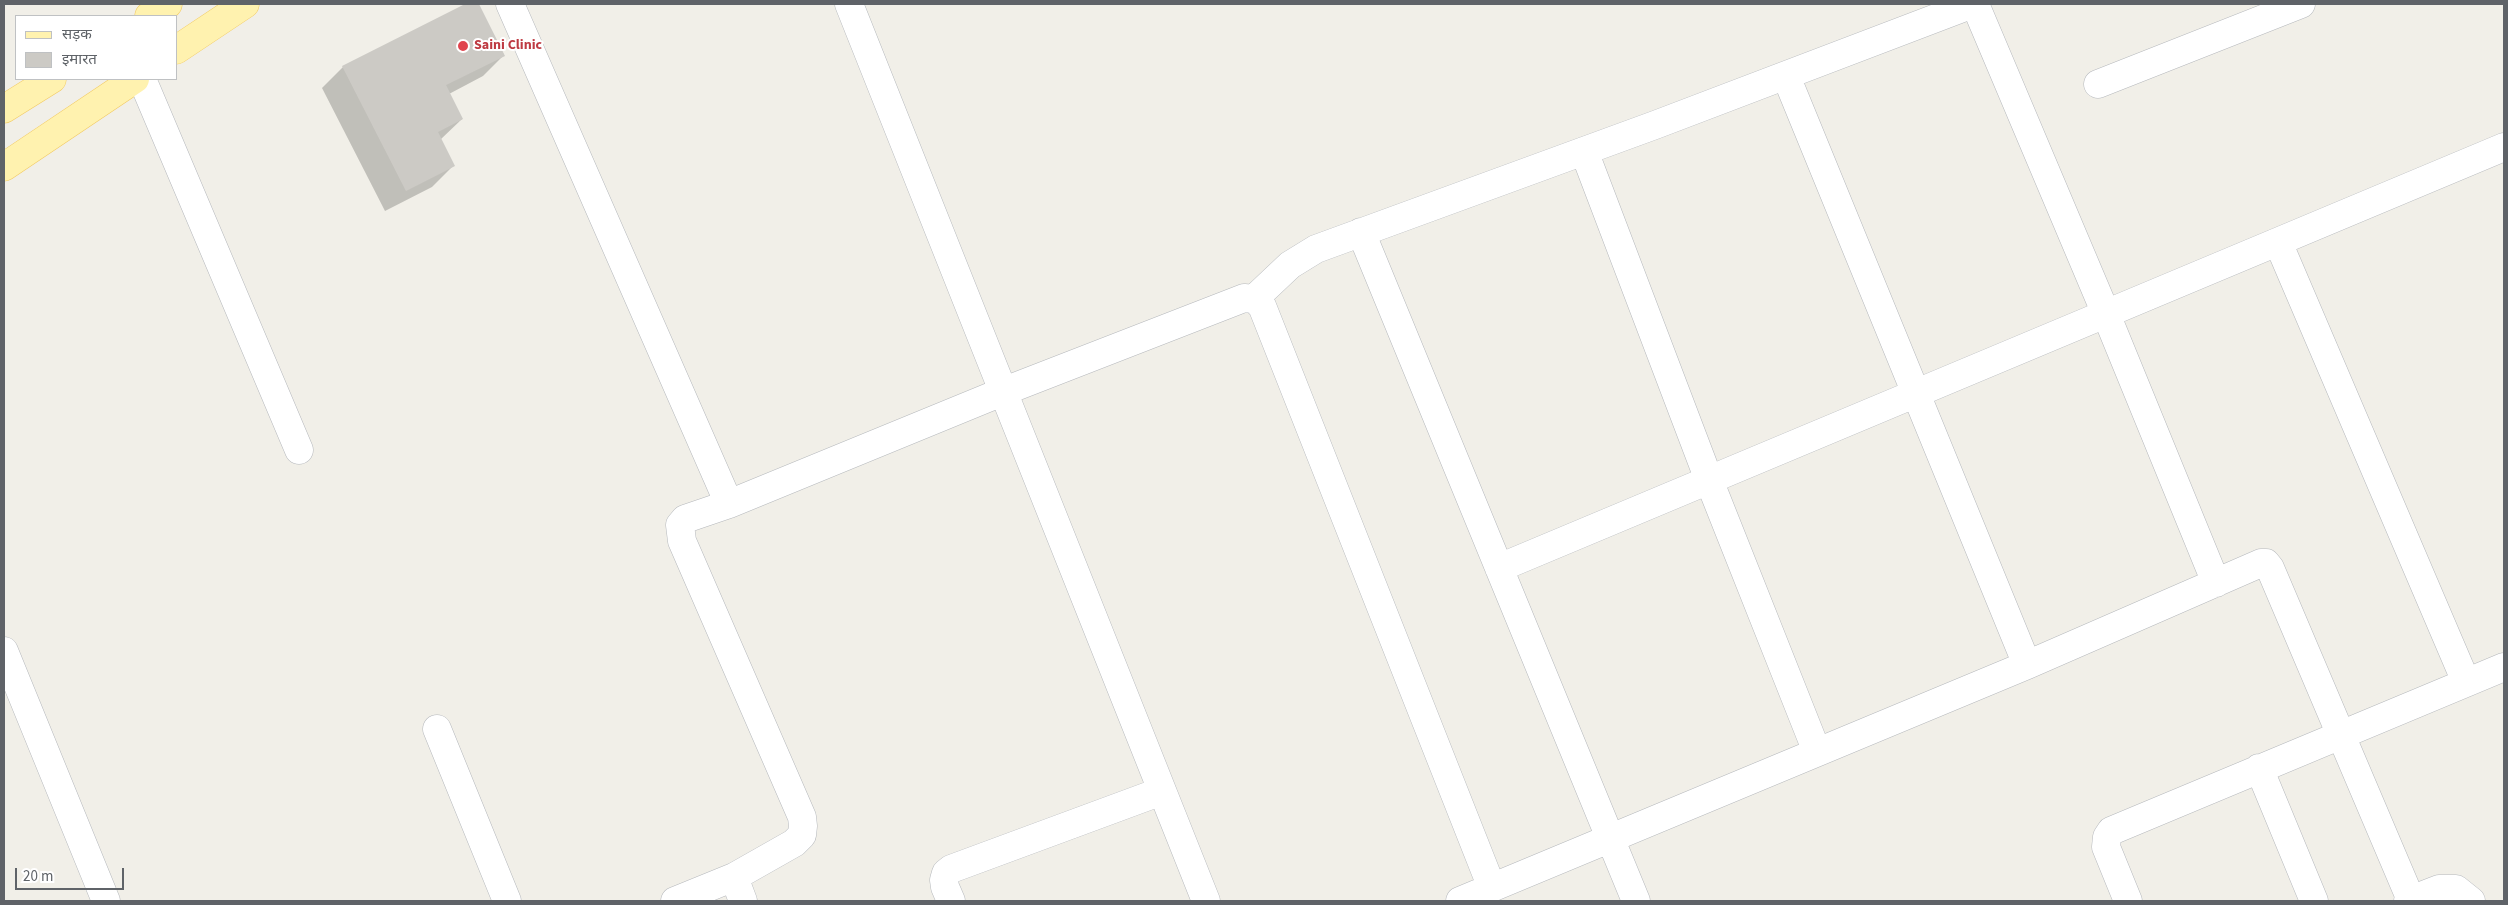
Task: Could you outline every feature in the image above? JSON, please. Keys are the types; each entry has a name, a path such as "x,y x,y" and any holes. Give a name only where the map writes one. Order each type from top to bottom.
{"main road":[{"path":"151,15 168,4"},
{"path":"178,49 245,4"},
{"path":"4,109 50,80"},
{"path":"4,167 134,80"}],"street":[{"path":"510,4 728,504"},
{"path":"849,4 1206,901"},
{"path":"674,901 738,889 794,843 802,835 803,826 802,817 679,531 680,525 685,519 728,504 1002,392 1235,300 1254,299 1301,257 1361,232 1786,76 1974,4 2106,314 2216,583"},
{"path":"2098,84 2301,4"},
{"path":"1786,76 2027,665"},
{"path":"142,80 299,450"},
{"path":"1499,568 2504,147"},
{"path":"1584,151 1709,480 1817,752"},
{"path":"1361,232 1636,901"},
{"path":"2278,242 2466,682"},
{"path":"1254,299 1262,306 1492,888"},
{"path":"1460,901 2027,665 2261,563 2268,565 2409,901 2440,888 2456,889 2471,901"},
{"path":"4,650 106,901"},
{"path":"2128,901 2106,847 2107,837 2111,830 2340,733 2504,667"},
{"path":"437,730 507,901"},
{"path":"2259,768 2314,901"},
{"path":"951,901 944,880 946,873 951,869 1162,791"}],"building":[{"path":"465,4 479,4 505,56 446,85 463,119 438,132 455,166 406,191 342,66"}],"place":[{"name":"Saini Clinic","path":"463,46"}]}
